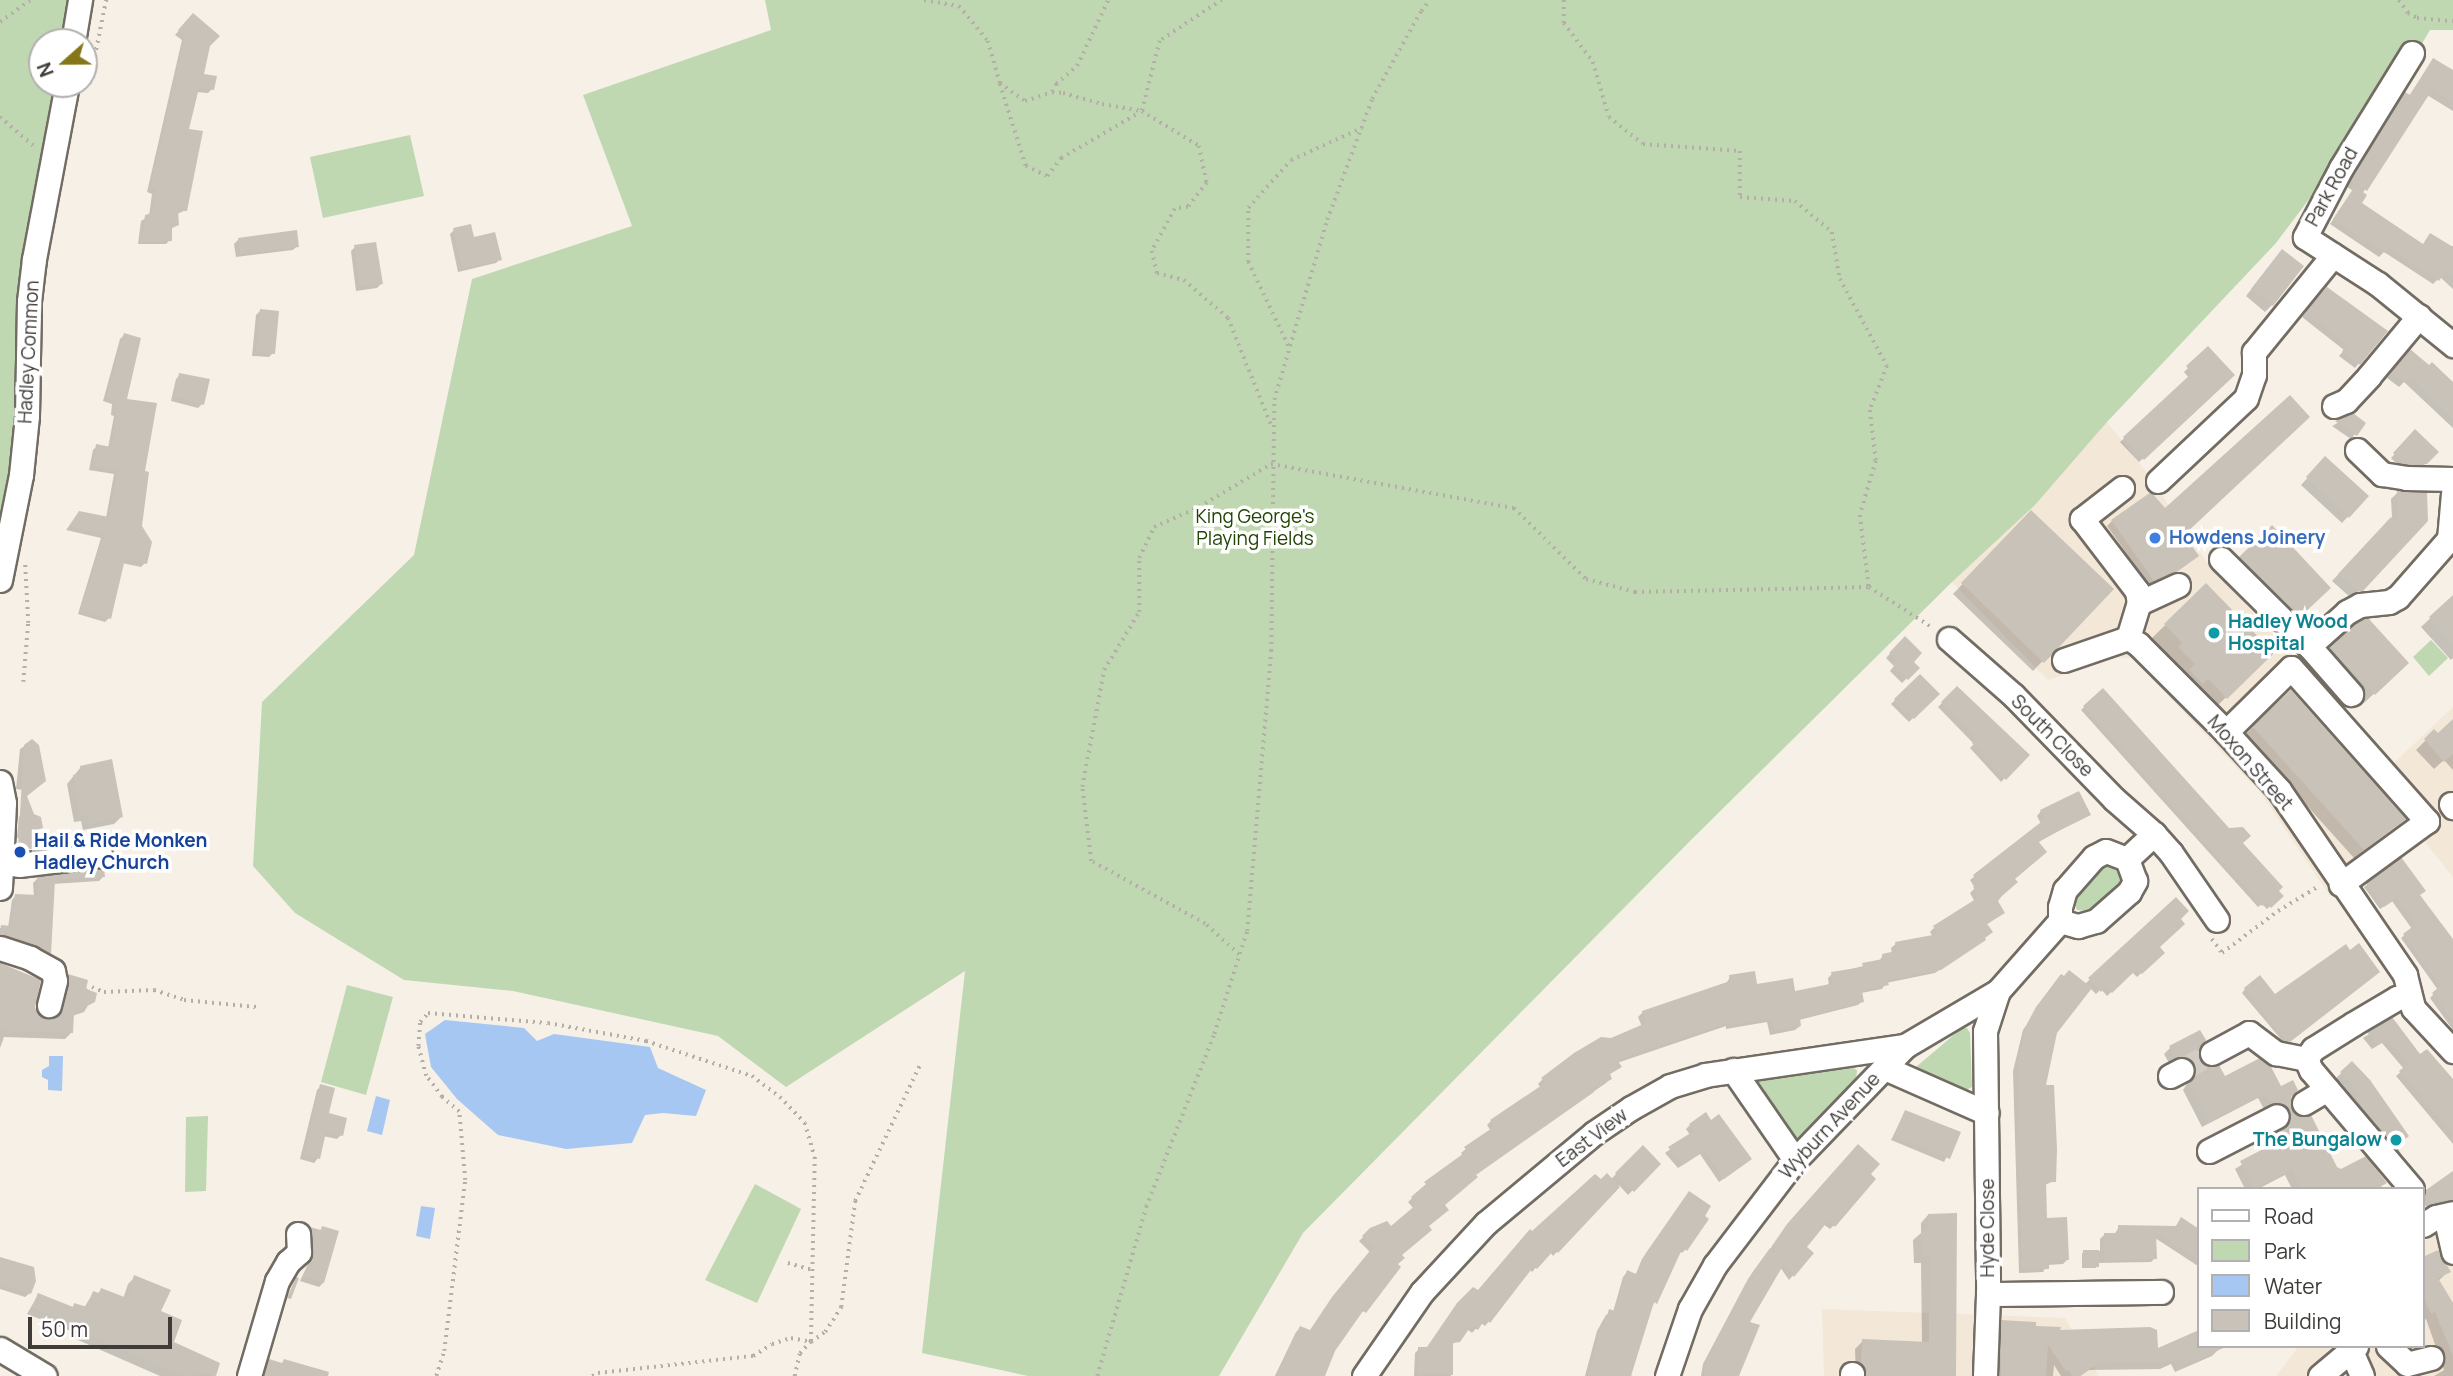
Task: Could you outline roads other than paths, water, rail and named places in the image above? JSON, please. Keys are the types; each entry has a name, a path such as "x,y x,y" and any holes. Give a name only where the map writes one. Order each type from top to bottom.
{"street":[{"path":"76,28 80,0"},
{"name":"Park Road","path":"2412,53 2341,167 2305,237 2419,316 2453,345"},
{"name":"Hadley Common","path":"0,580 20,475 27,416 29,301 34,259 56,157 65,98"},
{"path":"2158,481 2246,398 2254,376 2254,352 2333,255"},
{"path":"2334,405 2346,401 2419,316"},
{"path":"2309,646 2347,611 2360,605 2389,602 2398,597 2449,539 2453,493 2406,478 2382,474 2357,450"},
{"path":"2064,660 2128,638 2139,603 2137,591 2082,519 2122,488"},
{"path":"2221,559 2309,646 2351,694"},
{"path":"2139,603 2178,585"},
{"name":"Moxon Street","path":"2128,638 2138,644 2226,732 2278,790 2405,975 2413,1008 2453,1051"},
{"name":"South Close","path":"1949,639 2013,695 2114,799 2154,834 2171,853 2217,920"},
{"path":"2226,732 2291,668 2427,821 2341,884"},
{"path":"0,782 4,803 0,888"},
{"path":"2127,859 2154,834"},
{"path":"1998,991 2060,921 2060,907 2065,890 2094,857 2106,851 2127,859 2135,881 2129,892 2096,922 2078,926 2060,921"},
{"path":"3,863 19,865 100,855"},
{"path":"0,948 30,957 53,971 55,981 49,1005"},
{"name":"Wyburn Avenue","path":"1667,1376 1690,1309 1715,1265 1795,1160 1905,1046 1998,991"},
{"name":"Hyde Close","path":"1998,991 1985,1031 1988,1294 2161,1292"},
{"path":"2306,1059 2313,1049 2353,1024 2398,998 2409,996"},
{"path":"2212,1053 2249,1033 2276,1053 2306,1059 2327,1089 2410,1187"},
{"name":"East View","path":"1364,1376 1422,1292 1486,1223 1594,1133 1670,1086 1733,1070 1905,1046"},
{"path":"1885,1068 1987,1113"},
{"path":"1733,1070 1795,1160"},
{"path":"2304,1103 2327,1089"},
{"path":"2209,1151 2277,1116"},
{"path":"2436,1215 2453,1252"},
{"path":"249,1376 277,1281 288,1262 299,1252 298,1234"},
{"path":"1984,1376 1988,1294"},
{"path":"2320,1376 2353,1348 2362,1376"},
{"path":"2390,1348 2407,1364 2431,1358"},
{"path":"0,1349 45,1376"}],"water":[{"path":"445,1020 524,1028 537,1041 554,1034 650,1047 658,1068 706,1090 696,1116 663,1113 645,1115 632,1143 566,1149 498,1135 457,1099 431,1067 425,1034"},
{"path":"49,1056 63,1056 62,1091 48,1090 48,1080 42,1077 42,1070 49,1066"},
{"path":"376,1096 390,1100 382,1135 367,1131"},
{"path":"421,1206 435,1208 430,1239 416,1236"}],"tunnel":[{"path":"2182,1070 2212,1053"}],"place":[{"name":"Howdens Joinery","path":"2155,538"},
{"name":"Hadley Wood Hospital","path":"2214,633"},
{"name":"Hail & Ride Monken Hadley Church","path":"20,852"},
{"name":"The Bungalow","path":"2396,1140"}],"park label":[{"name":"King George's Playing Fields","path":"1255,528"}]}
